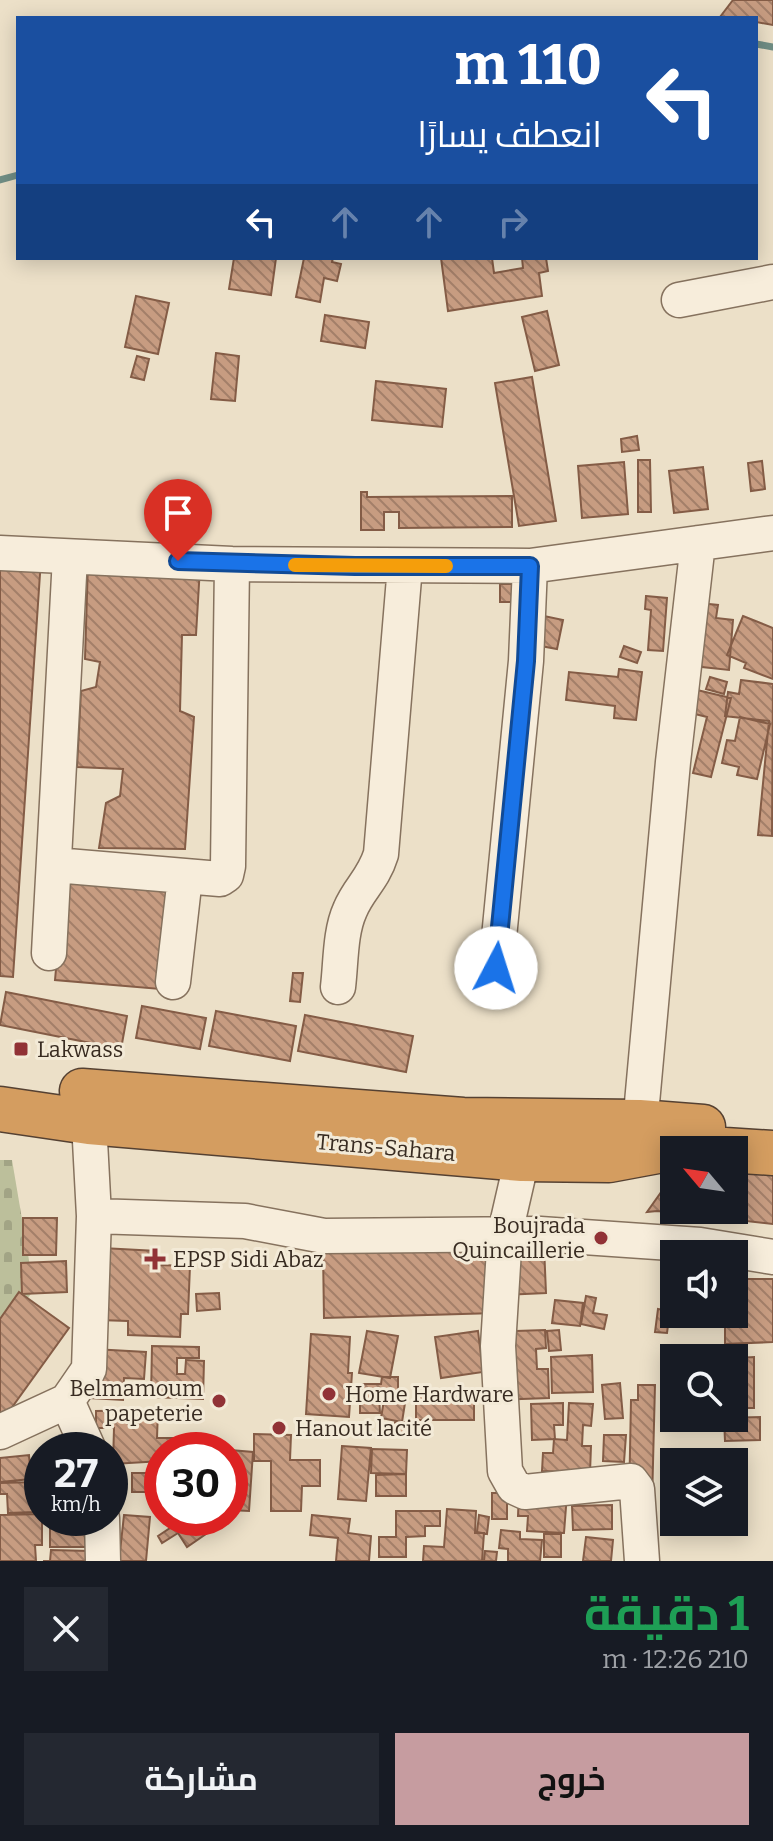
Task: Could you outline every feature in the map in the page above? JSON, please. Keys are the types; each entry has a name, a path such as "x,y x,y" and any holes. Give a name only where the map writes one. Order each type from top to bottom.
{"highway":[{"name":"Trans-Sahara","path":"0,1080 90,1107"},
{"name":"Trans-Sahara","path":"0,1109 90,1107 523,1140 599,1160 638,1138 696,1126 773,1137"},
{"name":"Trans-Sahara","path":"638,1138 679,1147 773,1153"}],"street":[{"path":"679,300 773,282"},
{"path":"0,553 232,564 530,566 773,533"},
{"path":"638,1138 673,762 698,543"},
{"path":"49,953 70,557"},
{"path":"55,865 185,877 220,879 226,875 232,564"},
{"path":"338,987 347,917 351,906 375,873 381,854 405,566"},
{"path":"496,968 526,661 530,566"},
{"path":"173,982 185,877"},
{"path":"0,1432 67,1401 89,1369 94,1216 90,1107"},
{"path":"523,1140 505,1233 498,1346 505,1471 518,1490 525,1492 631,1481 637,1489 642,1561"},
{"path":"94,1216 245,1221 324,1236 505,1233 700,1245 773,1257"},
{"path":"67,1401 81,1432"},
{"path":"102,1536 103,1561"}],"green space":[{"path":"0,1160 12,1160 34,1290 0,1334"}],"building":[{"path":"733,0 773,0 773,25 758,22 758,16 721,16"},
{"path":"234,260 276,260 271,295 229,289"},
{"path":"304,260 332,260 341,264 337,281 324,278 320,302 296,297"},
{"path":"441,260 492,260 494,273 523,268 522,260 546,260 548,271 539,273 542,296 448,311"},
{"path":"136,296 169,303 158,354 125,347"},
{"path":"547,311 559,365 535,371 522,317"},
{"path":"325,315 369,322 365,348 321,341"},
{"path":"216,353 239,356 235,401 211,399"},
{"path":"137,356 149,359 144,380 131,377"},
{"path":"532,377 556,521 519,526 495,383"},
{"path":"376,381 446,389 442,427 372,420"},
{"path":"637,436 639,450 622,452 621,439"},
{"path":"638,460 650,460 651,512 638,512"},
{"path":"762,461 765,489 751,491 748,463"},
{"path":"624,462 628,514 582,518 578,466"},
{"path":"703,467 708,509 674,513 669,471"},
{"path":"361,492 367,492 367,497 512,496 512,527 399,528 399,512 384,512 384,530 361,530"},
{"path":"0,557 41,559 13,977 0,976"},
{"path":"88,562 200,567 196,635 182,635 180,711 194,717 185,849 99,848 106,803 120,796 123,769 77,767 81,691 96,687 100,662 85,659"},
{"path":"500,584 516,584 516,602 500,602"},
{"path":"646,596 667,598 663,651 648,650 651,610 645,609"},
{"path":"699,603 718,605 716,618 733,620 729,670 693,666"},
{"path":"525,612 563,620 557,649 519,642"},
{"path":"743,616 773,628 773,679 744,668 746,663 727,655"},
{"path":"624,646 641,652 637,663 620,657"},
{"path":"619,669 642,672 636,720 614,718 615,706 566,700 569,672 618,677"},
{"path":"710,677 727,682 724,694 706,689"},
{"path":"741,680 773,684 772,836 758,835 769,721 725,716 728,692 739,694"},
{"path":"697,690 731,698 711,777 693,773 707,717 691,713"},
{"path":"740,717 770,724 757,779 737,775 739,767 722,763 727,740 735,741"},
{"path":"65,871 172,879 160,989 55,980"},
{"path":"293,973 303,973 300,1002 290,1001"},
{"path":"6,992 127,1016 121,1049 0,1025"},
{"path":"142,1006 206,1018 200,1049 136,1038"},
{"path":"216,1011 296,1026 290,1061 209,1046"},
{"path":"305,1015 413,1036 406,1072 298,1051"},
{"path":"748,1152 773,1155 773,1224 748,1221"},
{"path":"660,1194 660,1211 647,1212"},
{"path":"23,1218 57,1218 56,1255 23,1255"},
{"path":"497,1244 496,1313 324,1318 323,1251"},
{"path":"544,1246 546,1293 501,1295 500,1247"},
{"path":"102,1248 157,1251 157,1265 190,1266 188,1314 181,1314 180,1337 128,1335 128,1321 99,1320"},
{"path":"66,1261 67,1292 22,1294 21,1263"},
{"path":"748,1279 773,1279 773,1342 725,1344 725,1328 748,1328"},
{"path":"19,1292 69,1328 5,1417 0,1413 0,1319"},
{"path":"219,1293 220,1309 197,1311 196,1294"},
{"path":"586,1296 596,1298 593,1313 607,1315 604,1329 581,1324"},
{"path":"555,1300 583,1303 580,1326 552,1323"},
{"path":"660,1309 660,1328 668,1328 667,1333 655,1332"},
{"path":"545,1330 546,1348 536,1349 537,1369 548,1369 549,1398 498,1400 489,1332"},
{"path":"559,1330 561,1350 549,1351 547,1331"},
{"path":"367,1331 398,1336 390,1378 359,1373"},
{"path":"478,1331 483,1372 441,1378 435,1337"},
{"name":"Home Hardware","path":"311,1334 350,1337 348,1373 352,1373 349,1417 306,1414"},
{"path":"152,1346 199,1347 199,1358 177,1358 177,1374 185,1374 186,1360 204,1361 203,1399 151,1397"},
{"path":"93,1349 146,1352 144,1379 124,1378 123,1400 90,1398"},
{"path":"592,1355 593,1392 552,1393 551,1357"},
{"path":"748,1357 754,1357 754,1408 748,1408"},
{"path":"382,1377 398,1377 398,1397 379,1396 380,1413 360,1413 360,1384 381,1384"},
{"path":"620,1383 623,1418 605,1419 602,1385"},
{"path":"638,1385 655,1385 652,1503 629,1502 631,1400 638,1400"},
{"path":"416,1396 474,1396 474,1420 418,1420 418,1436 394,1436 395,1422 416,1422"},
{"path":"384,1400 405,1403 402,1422 381,1418"},
{"path":"563,1403 563,1425 554,1425 555,1439 532,1440 531,1404"},
{"path":"569,1403 593,1404 591,1426 583,1425 582,1446 591,1446 590,1473 542,1471 543,1453 553,1453 554,1439 567,1440"},
{"path":"158,1410 157,1432 144,1432 144,1462 128,1463 128,1432 96,1428 96,1411"},
{"path":"748,1417 760,1417 760,1440 725,1441 725,1432 748,1432"},
{"path":"254,1434 291,1435 290,1460 320,1460 320,1486 302,1486 301,1511 271,1511 271,1461 254,1461"},
{"path":"604,1435 626,1435 624,1462 603,1461"},
{"path":"342,1446 371,1448 366,1501 338,1499"},
{"path":"372,1449 407,1450 406,1474 371,1473"},
{"path":"248,1452 253,1452 248,1511"},
{"path":"24,1456 24,1480 0,1482 0,1458"},
{"path":"132,1473 144,1473 144,1492 132,1492"},
{"path":"406,1474 406,1496 376,1496 376,1475"},
{"path":"24,1482 24,1512 8,1513 7,1494 0,1494 0,1483"},
{"path":"519,1492 567,1494 564,1533 527,1531 528,1516 518,1516"},
{"path":"492,1493 507,1493 507,1519 492,1519"},
{"path":"612,1505 612,1529 573,1530 572,1506"},
{"path":"447,1509 476,1511 475,1533 484,1533 482,1561 423,1561 424,1546 444,1547"},
{"path":"396,1511 440,1511 440,1526 425,1526 425,1536 406,1537 406,1557 379,1557 379,1537 396,1537"},
{"path":"24,1514 24,1536 42,1536 42,1545 35,1545 36,1561 0,1561 0,1515"},
{"path":"128,1515 144,1517 144,1536 148,1536 146,1561 119,1561 122,1536 128,1536"},
{"path":"312,1515 350,1519 348,1533 371,1536 369,1561 336,1561 338,1538 310,1535"},
{"path":"479,1515 489,1517 487,1534 477,1532"},
{"path":"501,1530 520,1532 520,1539 542,1540 540,1561 508,1561 508,1549 499,1548"},
{"path":"544,1534 561,1534 561,1557 544,1557"},
{"path":"50,1536 89,1536 89,1547 50,1547"},
{"path":"158,1536 173,1536 162,1543"},
{"path":"180,1536 203,1536 187,1547"},
{"path":"586,1537 613,1540 611,1561 583,1561"},
{"path":"51,1550 90,1551 90,1561 50,1561"},
{"path":"485,1551 497,1552 496,1561 484,1561"}],"waterway":[{"path":"758,44 773,47"},
{"path":"0,180 16,176"}],"slow traffic":[{"path":"295,565 446,566"}],"place":[{"name":"Lakwass","path":"21,1049"},
{"name":"Boujrada Quincaillerie","path":"601,1238"},
{"name":"EPSP Sidi Abaz","path":"155,1259"},
{"name":"Home Hardware","path":"329,1394"},
{"name":"Belmamoum papeterie","path":"219,1401"},
{"name":"Hanout lacité","path":"279,1428"}],"route":[{"path":"178,561 355,566 530,566 526,661 496,968"}]}
